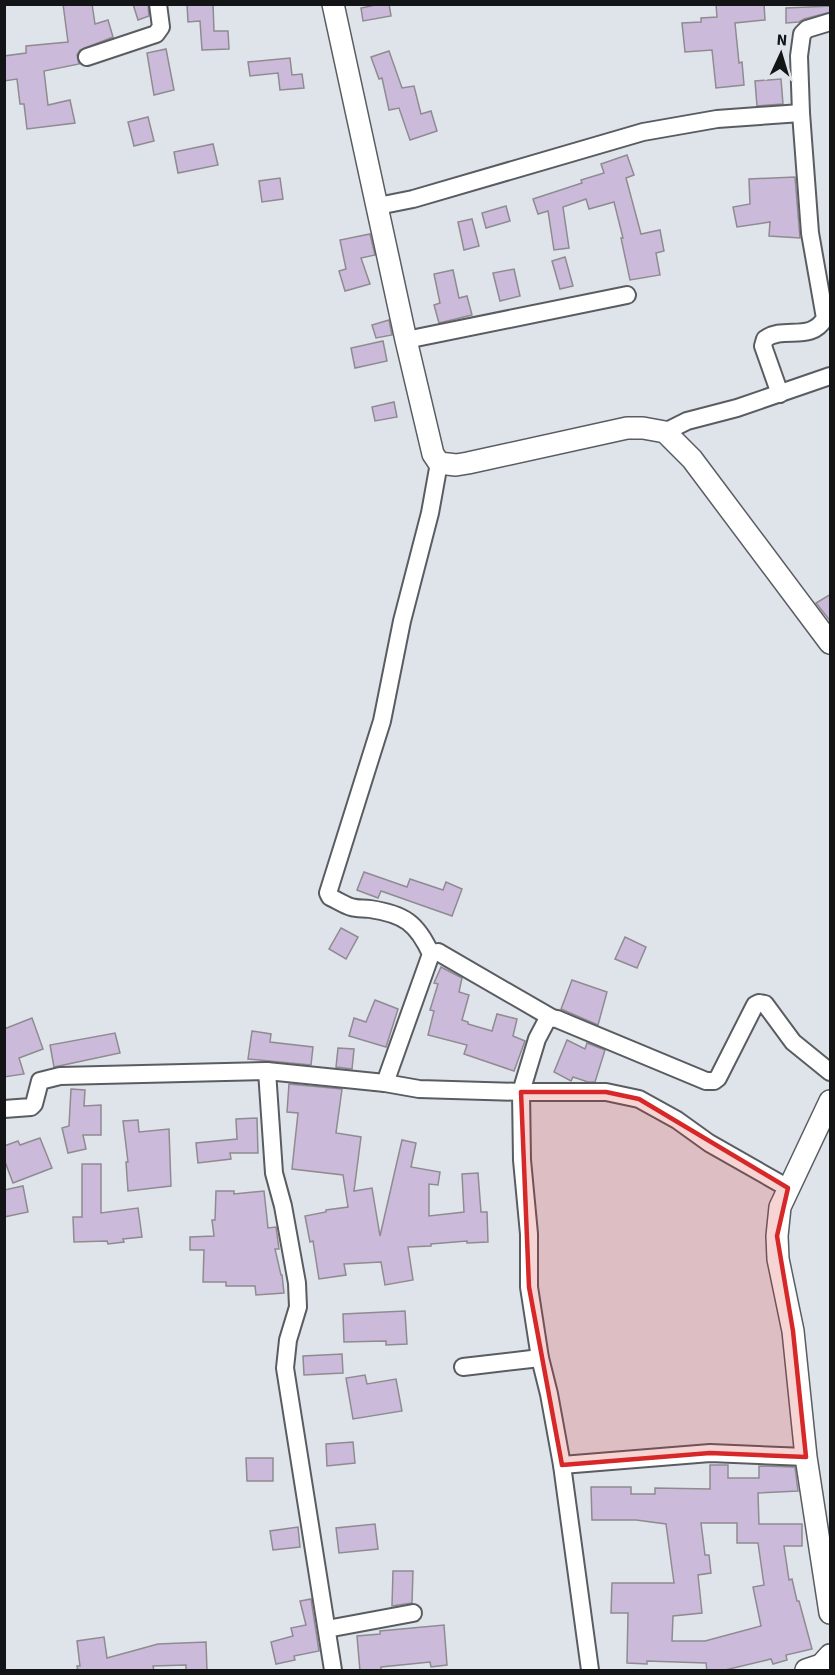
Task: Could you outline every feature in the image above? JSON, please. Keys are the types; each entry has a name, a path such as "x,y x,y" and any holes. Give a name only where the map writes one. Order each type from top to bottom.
{"street":[{"path":"87,57 156,34 162,21 158,4"},
{"path":"333,4 406,340 433,454 439,463 430,513 402,621 382,721 328,893 330,897 352,908 378,910 403,917 422,935 430,954 385,1083"},
{"path":"780,394 763,346 765,339 771,334 808,332 820,326 825,318 810,233 799,56 802,34 807,29 831,22"},
{"path":"378,206 413,199 643,132 717,119 801,113"},
{"path":"406,340 627,295"},
{"path":"665,432 687,421 780,394 831,376"},
{"path":"439,463 456,465 468,463 627,428 665,432 710,481 831,643"},
{"path":"430,954 438,952 552,1018 706,1081 714,1081 718,1078 755,1005 765,1004 793,1042 831,1072"},
{"path":"552,1018 546,1021 537,1039 521,1092 521,1137 528,1234 529,1287 540,1358 562,1465 590,1671"},
{"path":"267,1071 274,1173 283,1206 297,1283 298,1307 288,1340 285,1368 333,1671"},
{"path":"4,1109 31,1107 34,1104 40,1081 60,1076 267,1071 385,1083 419,1089 606,1092 639,1099 677,1120 727,1154 788,1188"},
{"path":"831,1101 780,1207 777,1236 778,1259 793,1331 806,1457 827,1561 831,1613"},
{"path":"463,1367 540,1358"},
{"path":"562,1465 710,1453 806,1457"},
{"path":"327,1629 413,1613"},
{"path":"806,1671 821,1665 830,1656"}],"highlighted area":[{"path":"521,1092 606,1092 639,1099 788,1188 777,1236 793,1331 806,1457 710,1453 562,1465 529,1287"}],"building":[{"path":"63,4 92,4 95,24 108,20 113,37 80,50 77,55 79,64 44,71 48,105 70,100 75,123 27,129 24,104 20,104 17,79 4,81 4,56 26,53 26,46 68,42"},
{"path":"133,4 148,4 149,16 138,20"},
{"path":"187,4 213,4 214,31 228,31 229,49 202,50 200,21 188,22"},
{"path":"389,4 391,16 363,21 361,8"},
{"path":"716,4 764,4 765,20 735,23 744,85 716,88 712,50 685,52 682,23 701,22 701,18 717,17"},
{"path":"831,6 831,12 799,22 786,23 786,8"},
{"path":"166,49 174,90 154,95 147,53"},
{"path":"389,51 402,88 414,86 421,114 431,111 437,131 410,140 399,108 389,110 382,78 379,79 371,57"},
{"path":"290,58 292,75 302,74 304,88 280,90 278,73 250,76 248,62"},
{"path":"781,79 783,104 757,106 755,81"},
{"path":"148,117 154,141 134,146 128,122"},
{"path":"213,144 218,165 178,173 174,152"},
{"path":"627,155 634,175 626,178 641,234 660,230 664,251 656,253 660,275 630,280 614,202 589,209 586,199 563,207 569,248 554,250 548,211 538,214 533,199 582,183 581,180 604,173 601,164"},
{"path":"795,177 800,238 769,236 770,222 737,227 733,207 750,204 749,179"},
{"path":"280,178 283,199 262,202 259,181"},
{"path":"506,206 510,221 486,228 482,213"},
{"path":"472,219 479,246 464,250 458,222"},
{"path":"370,234 375,255 361,258 370,284 345,291 339,271 346,269 340,240"},
{"path":"565,257 573,286 560,289 552,261"},
{"path":"514,269 520,296 500,301 493,273"},
{"path":"453,270 459,298 467,296 472,315 439,323 434,305 440,303 434,274"},
{"path":"389,320 392,335 376,338 372,325"},
{"path":"383,341 387,361 355,368 351,348"},
{"path":"394,402 397,417 375,421 372,407"},
{"path":"831,594 831,622 816,603"},
{"path":"364,872 407,887 410,879 443,890 446,882 462,889 452,916 381,891 378,898 357,890"},
{"path":"341,928 358,937 346,959 329,949"},
{"path":"625,937 646,947 637,968 615,959"},
{"path":"441,967 462,978 459,992 469,995 462,1020 492,1031 497,1014 517,1019 513,1036 525,1041 514,1071 464,1054 467,1045 428,1035 434,1011 430,1010 438,984 434,983"},
{"path":"572,980 607,992 598,1025 561,1009"},
{"path":"375,1000 398,1009 386,1047 349,1036 354,1018 366,1022"},
{"path":"32,1018 43,1049 19,1058 24,1074 4,1077 4,1029"},
{"path":"252,1031 271,1034 270,1042 313,1047 311,1065 248,1059"},
{"path":"115,1033 120,1053 54,1067 50,1045"},
{"path":"567,1040 585,1049 587,1043 605,1050 595,1082 573,1077 571,1081 554,1072"},
{"path":"338,1048 354,1049 352,1069 336,1067"},
{"path":"289,1084 342,1089 336,1133 361,1137 354,1191 372,1188 380,1236 402,1140 416,1143 411,1167 440,1172 438,1185 429,1184 429,1216 464,1212 462,1174 478,1173 481,1212 487,1212 488,1242 467,1243 467,1241 408,1247 413,1280 385,1285 381,1262 344,1264 346,1275 319,1279 313,1241 310,1242 305,1216 348,1207 343,1175 292,1169 298,1113 287,1112"},
{"path":"71,1089 85,1090 84,1106 101,1105 101,1135 83,1135 86,1149 68,1153 62,1128 69,1126"},
{"path":"257,1118 258,1153 230,1153 231,1159 198,1163 196,1143 237,1139 236,1119"},
{"path":"138,1120 139,1132 169,1129 171,1186 128,1191 126,1162 128,1162 123,1121"},
{"path":"40,1138 52,1168 13,1183 4,1159 4,1146 18,1141 20,1145"},
{"path":"82,1164 101,1164 101,1213 138,1208 142,1237 123,1239 124,1242 108,1244 107,1241 74,1242 73,1217 82,1217"},
{"path":"23,1186 28,1212 4,1217 4,1190"},
{"path":"216,1191 234,1191 234,1194 264,1191 268,1228 276,1227 279,1249 275,1249 284,1293 256,1295 255,1286 226,1286 226,1282 203,1282 204,1250 190,1250 190,1237 214,1236 212,1220 215,1220"},
{"path":"405,1311 407,1344 386,1345 386,1341 344,1342 343,1314"},
{"path":"342,1354 343,1373 304,1375 303,1356"},
{"path":"365,1375 367,1384 396,1379 402,1411 353,1419 346,1378"},
{"path":"353,1442 355,1463 327,1466 326,1444"},
{"path":"246,1458 273,1458 273,1481 247,1481"},
{"path":"710,1465 728,1465 728,1478 759,1478 759,1466 795,1467 798,1491 758,1493 759,1524 802,1524 802,1546 784,1546 789,1580 792,1579 812,1649 786,1655 787,1660 773,1664 771,1659 725,1670 707,1671 706,1663 647,1661 647,1664 627,1663 628,1613 611,1613 612,1583 674,1583 666,1524 636,1520 592,1520 591,1487 631,1487 631,1494 655,1494 655,1488 710,1489","holes":["701,1523 737,1523 737,1543 758,1543 764,1585 753,1587 761,1626 705,1641 672,1641 673,1616 702,1613 698,1575 711,1573 709,1555 705,1555"]},
{"path":"375,1524 378,1549 339,1553 336,1528"},
{"path":"298,1527 300,1547 273,1550 270,1531"},
{"path":"393,1571 413,1571 412,1603 392,1606"},
{"path":"311,1599 319,1651 294,1656 295,1660 276,1664 271,1642 293,1636 291,1628 306,1625 300,1601"},
{"path":"444,1625 447,1665 431,1667 430,1662 381,1667 381,1671 360,1671 357,1636 380,1634 380,1631"},
{"path":"104,1637 107,1658 158,1644 206,1642 207,1671 186,1671 186,1665 153,1666 154,1671 78,1671 77,1666 80,1666 77,1641"}]}
